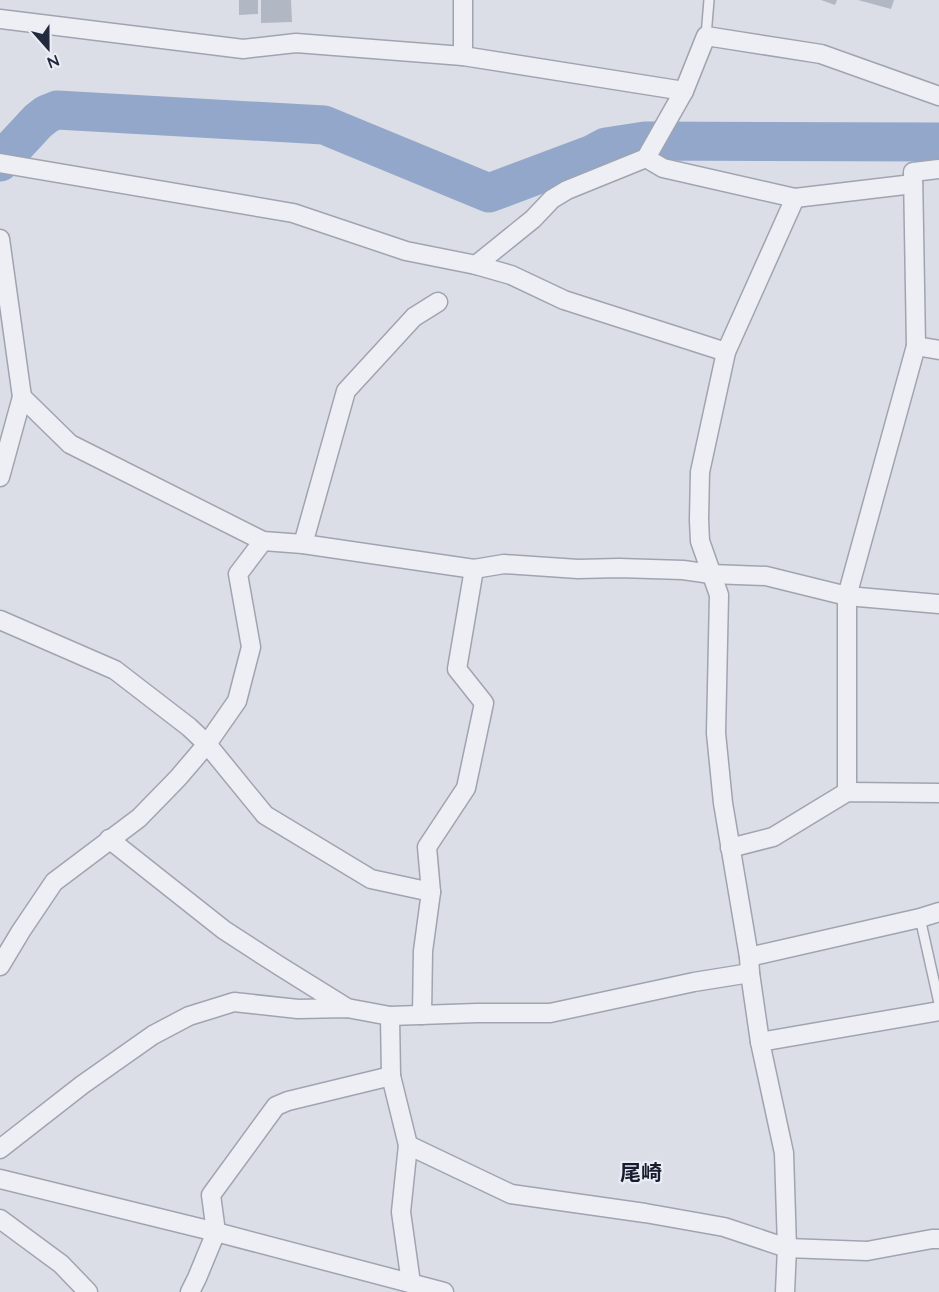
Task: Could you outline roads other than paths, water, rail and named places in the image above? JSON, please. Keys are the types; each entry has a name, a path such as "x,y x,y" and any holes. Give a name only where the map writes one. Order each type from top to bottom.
{"street":[{"path":"463,0 463,56"},
{"path":"0,19 243,49 296,43 463,56 684,90"},
{"path":"476,265 533,219 552,199 567,190 646,158 684,90 706,36 821,54 939,96"},
{"path":"646,158 663,168 795,198 913,184"},
{"path":"0,163 293,213 406,251 476,265 511,275 564,300 726,352"},
{"path":"847,792 848,596 916,346 912,172 939,169"},
{"path":"785,1292 787,1248 784,1153 760,1042 750,965 723,803 716,733 719,595 700,541 699,520 700,472 726,352 795,198"},
{"path":"0,239 22,397 0,477"},
{"path":"303,544 346,390 414,317 438,302"},
{"path":"916,346 939,350"},
{"path":"22,397 70,444 263,541 303,544 474,568 504,564 578,569 683,570 711,574 766,576 848,596 939,604"},
{"path":"0,966 54,882 139,818 207,744 237,701 251,647 238,574 263,541"},
{"path":"422,1015 423,951 431,892 427,847 466,788 484,703 458,669 474,568"},
{"path":"0,620 115,670 189,727 207,744 265,815 371,879 431,892"},
{"path":"730,848 773,837 847,792 939,794"},
{"path":"109,839 224,930 347,1008"},
{"path":"0,1149 82,1085 153,1035 189,1016 234,1002 298,1009 347,1008 390,1016 550,1012 694,982 939,912"},
{"path":"760,1042 939,1011"},
{"path":"390,1016 391,1076 408,1145 401,1212 411,1283"},
{"path":"190,1292 216,1232 211,1195 276,1106 288,1101 391,1076"},
{"path":"408,1145 511,1194 724,1227 787,1248 867,1251 939,1239"},
{"path":"0,1179 216,1232 444,1292"},
{"path":"0,1220 61,1264 88,1292"}],"lane":[{"path":"706,36 709,0"},
{"path":"920,918 939,1003"}],"waterway":[{"path":"0,162 38,121 57,110 324,125 489,193 606,147 645,141 939,142"}],"district":[{"name":"尾崎","path":"641,1172"}]}
